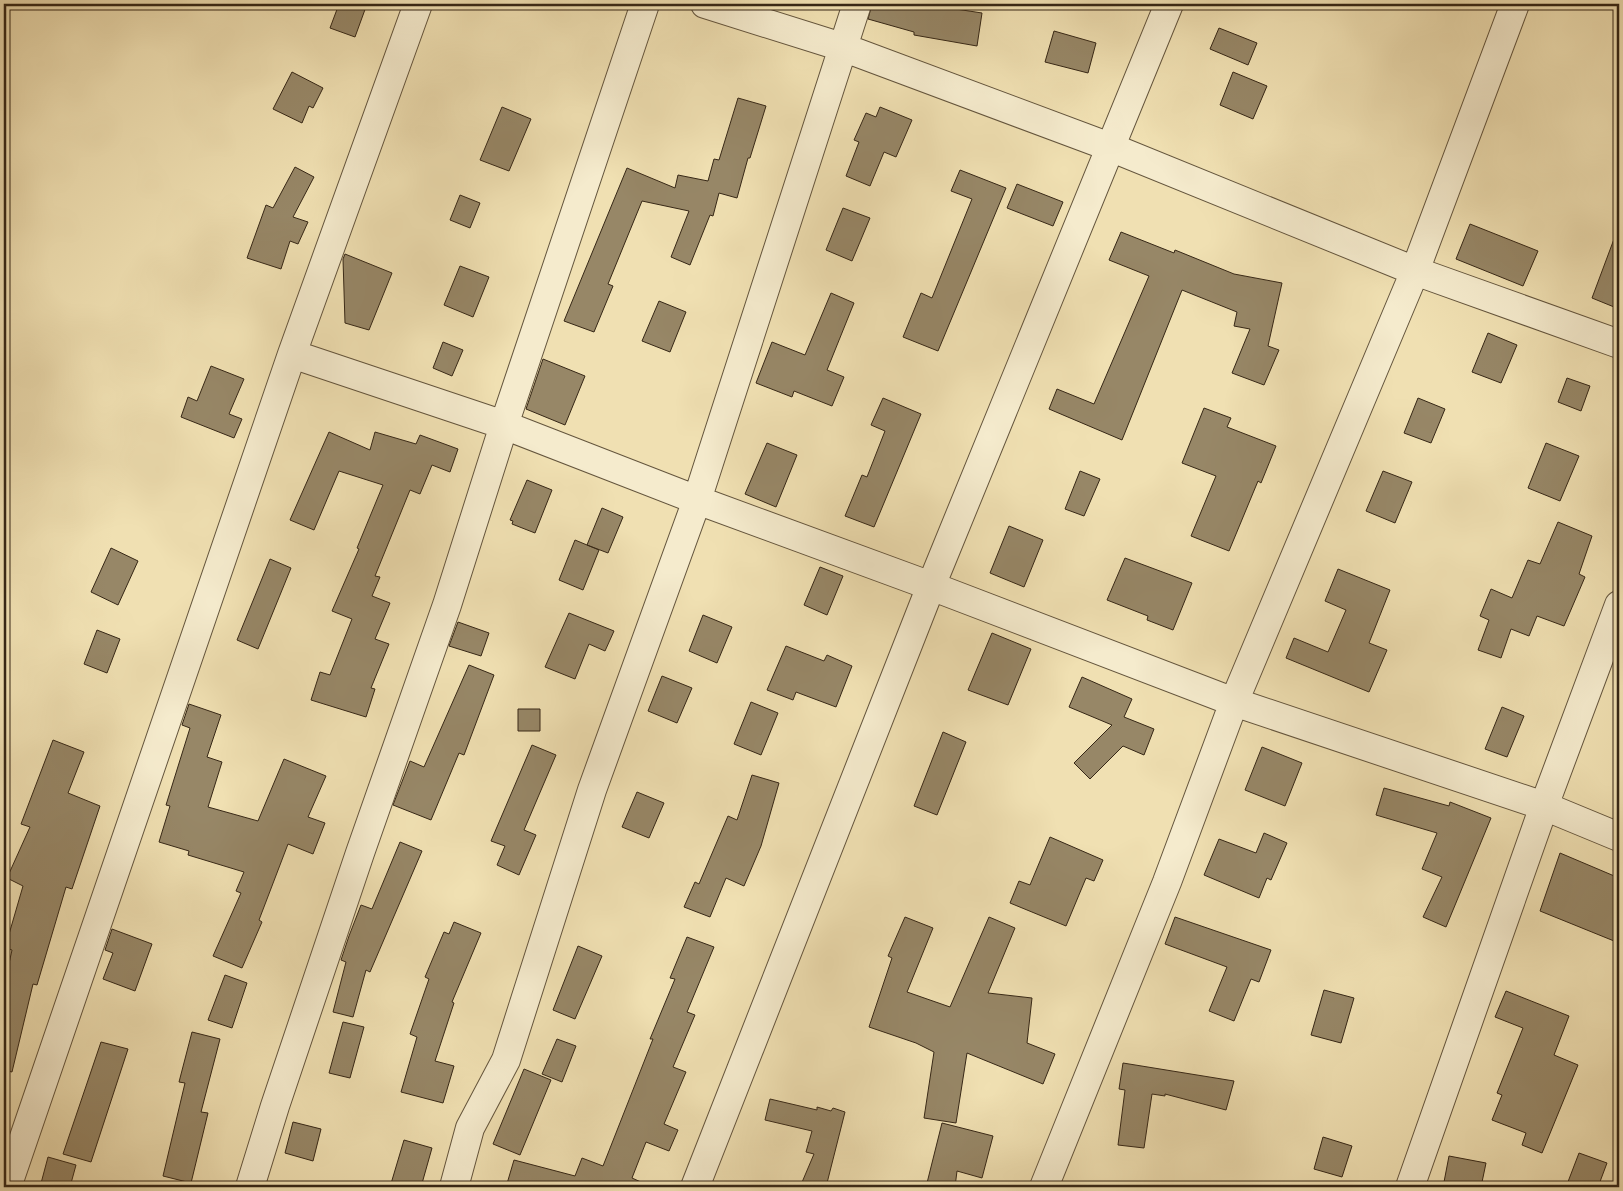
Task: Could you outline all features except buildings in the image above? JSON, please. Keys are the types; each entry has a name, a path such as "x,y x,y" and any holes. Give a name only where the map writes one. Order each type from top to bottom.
{"street":[{"path":"8,1187 292,354 418,4"},
{"path":"250,1187 360,853 447,605 504,426 645,4"},
{"path":"705,4 842,47 1110,147 1415,271 1619,344"},
{"path":"454,1187 470,1128 506,1060 592,790 697,500 857,4"},
{"path":"695,1187 931,586 1169,4"},
{"path":"1044,1187 1167,882 1234,702 1415,271 1515,4"},
{"path":"292,354 504,426 1234,702 1544,806 1619,837"},
{"path":"1410,1187 1544,806 1619,605"}]}
